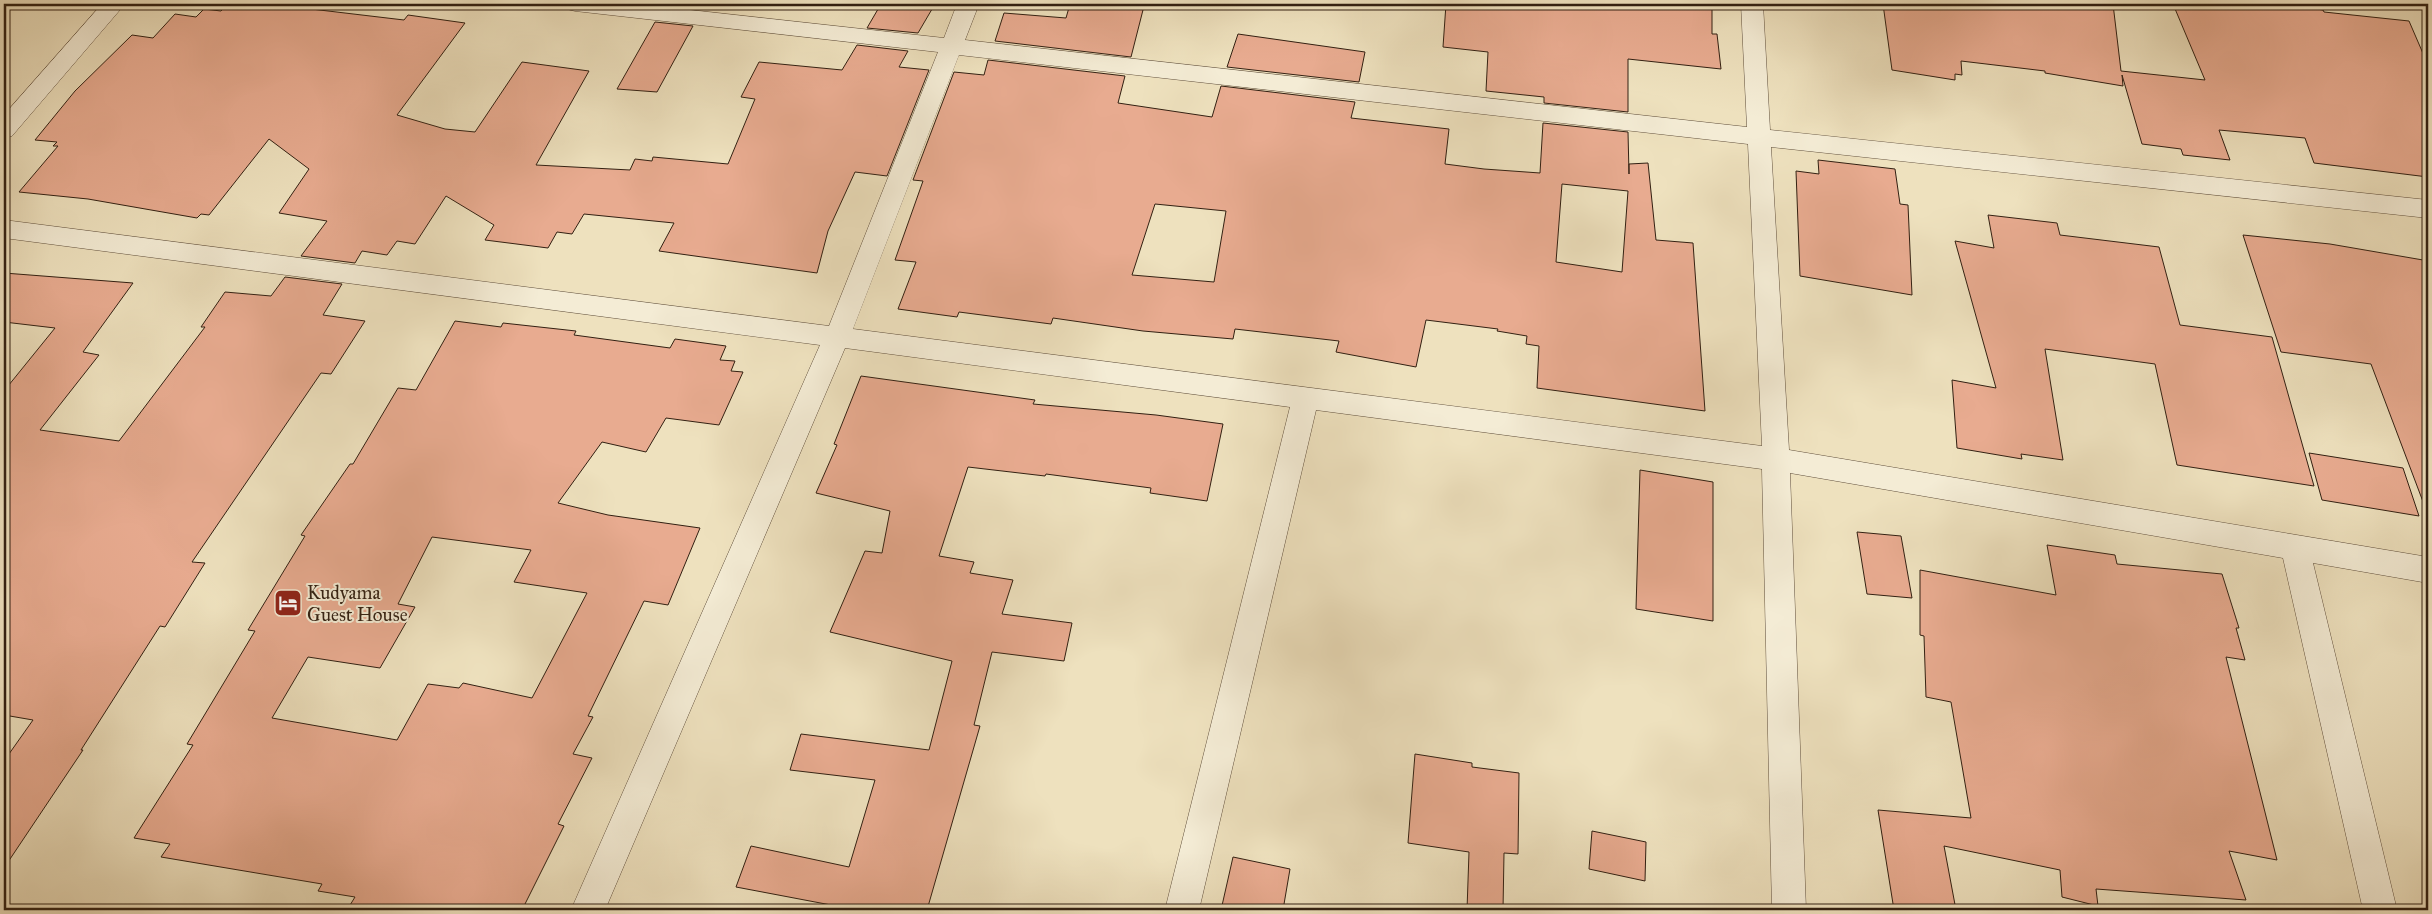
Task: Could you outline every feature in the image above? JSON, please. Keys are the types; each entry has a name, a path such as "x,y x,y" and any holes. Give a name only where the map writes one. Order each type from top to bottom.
{"street":[{"path":"4,130 114,4"},
{"path":"575,4 1759,137 2428,209"},
{"path":"588,910 837,337 968,4"},
{"path":"1752,4 1776,459 1789,910"},
{"path":"4,229 1776,459 2428,570"},
{"path":"1182,910 1306,398"},
{"path":"2295,547 2380,910"}],"building":[{"path":"228,4 269,4 404,20 408,15 465,23 397,115 445,129 475,132 522,62 589,71 536,165 630,170 635,159 652,161 653,157 728,164 755,99 741,97 759,62 842,70 857,45 908,51 899,67 929,70 887,176 855,172 828,231 817,273 659,251 674,223 584,214 572,234 557,232 548,248 485,240 494,225 446,196 415,244 397,241 387,255 362,251 355,263 301,256 327,221 279,213 309,169 269,139 209,215 201,214 197,218 88,199 19,192 58,146 53,146 57,142 35,140 75,91 132,35 153,38 175,14 196,17 204,9 221,11"},
{"path":"666,4 705,4 702,9"},
{"path":"881,4 935,4 918,33 867,28"},
{"path":"1070,4 1144,6 1131,57 995,41 1004,13 1066,18"},
{"path":"1446,4 1712,4 1712,34 1717,34 1721,69 1628,59 1628,112 1544,103 1544,97 1486,91 1488,52 1443,47"},
{"path":"1883,4 2113,4 2121,71 2205,80 2173,4 2282,4 2323,10 2324,12 2409,21 2428,65 2428,177 2314,163 2305,138 2219,130 2230,160 2183,155 2181,149 2142,144 2122,75 2123,86 2045,73 2045,71 1961,61 1962,75 1955,74 1955,80 1892,70"},
{"path":"655,22 693,26 657,92 617,89"},
{"path":"1238,34 1365,52 1359,82 1227,67"},
{"path":"988,60 1125,76 1118,103 1212,117 1221,86 1355,102 1351,118 1449,129 1445,164 1484,169 1540,173 1543,123 1628,132 1629,174 1629,164 1648,163 1656,240 1693,243 1705,411 1537,388 1539,346 1526,344 1527,336 1497,331 1498,329 1426,320 1416,367 1336,352 1339,341 1235,329 1233,339 1143,331 1053,318 1051,324 959,312 957,317 898,309 916,262 895,260 923,181 913,180 954,72 984,75","holes":["1562,184 1628,191 1622,272 1556,262","1155,204 1226,211 1214,282 1132,275"]},
{"path":"1818,160 1895,169 1900,204 1908,205 1912,295 1800,276 1796,171 1819,174"},
{"path":"1988,215 2057,223 2060,235 2159,247 2180,325 2272,337 2314,486 2177,465 2155,364 2045,349 2063,460 2021,454 2022,459 1957,448 1952,380 1996,388 1955,241 1994,248"},
{"path":"2243,235 2330,244 2423,260 2428,276 2428,507 2425,507 2371,364 2281,352"},
{"path":"4,273 133,283 83,352 99,355 40,430 119,441 205,327 201,327 225,292 271,296 285,277 342,284 323,315 365,321 331,374 321,373 192,562 205,563 165,627 160,626 81,750 83,750 4,868 4,761 33,720 4,715 4,391 55,328 4,322"},
{"path":"455,321 501,327 503,323 576,331 574,335 670,348 675,339 726,346 720,360 735,361 731,371 743,372 719,425 666,418 646,452 602,442 558,503 608,515 700,528 668,605 644,601 588,716 593,717 573,754 592,758 558,824 564,826 522,910 347,910 355,897 318,891 322,884 161,857 170,844 134,838 193,745 187,744 255,631 248,630 305,536 301,535 350,464 353,464 398,388 416,390","holes":["432,537 531,550 514,582 587,593 532,698 463,683 459,688 428,684 397,740 272,718 308,657 380,668 415,607 398,604"]},
{"path":"861,376 1035,400 1033,404 1156,415 1223,424 1207,501 1150,493 1151,488 1046,474 1045,476 968,467 939,556 974,562 970,573 1013,580 1002,614 1072,623 1064,661 992,652 974,725 980,726 927,910 829,910 831,905 736,887 751,846 849,867 875,780 790,770 801,734 929,750 952,661 830,632 865,551 882,553 890,511 816,493 837,445 834,444"},
{"path":"2309,453 2403,468 2419,516 2322,500"},
{"path":"1640,470 1713,482 1713,621 1636,609"},
{"path":"1857,532 1901,536 1912,598 1867,594"},
{"path":"2047,545 2115,555 2117,564 2222,574 2239,628 2236,628 2245,660 2226,657 2277,860 2229,851 2246,900 2096,889 2098,906 2062,897 2060,870 1944,846 1956,910 1894,910 1878,810 1971,818 1951,702 1926,697 1924,636 1920,635 1920,570 2056,595"},
{"path":"1415,754 1472,763 1472,767 1519,773 1518,854 1504,853 1503,910 1467,910 1469,852 1408,843"},
{"path":"1592,831 1646,842 1645,881 1589,869"},
{"path":"1233,857 1290,869 1283,910 1221,910"}],"place":[{"name":"Kudyama Guest House","path":"288,603"}]}
